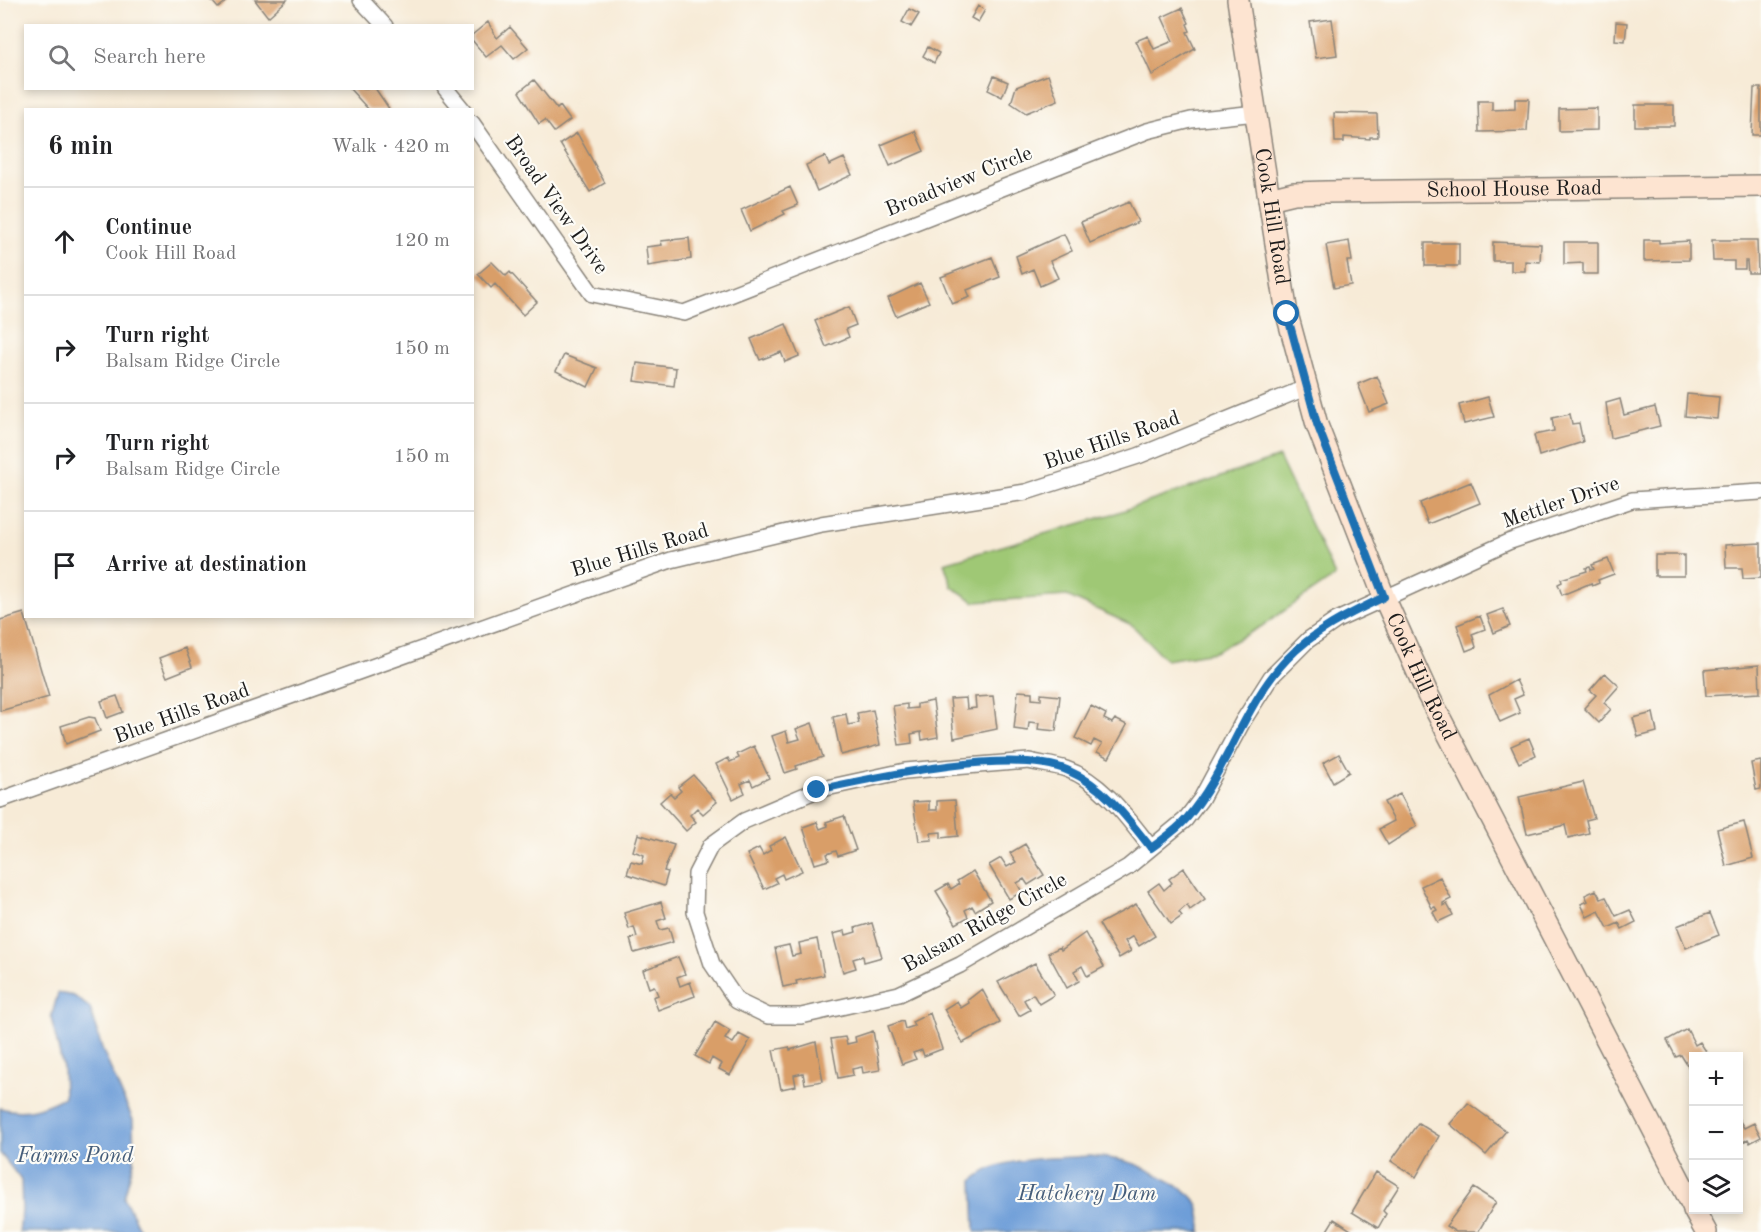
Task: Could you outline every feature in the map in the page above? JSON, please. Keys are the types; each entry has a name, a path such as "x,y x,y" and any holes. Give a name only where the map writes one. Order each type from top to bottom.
{"street":[{"path":"361,0 383,24"},
{"name":"Cook Hill Road","path":"1238,0 1287,314 1305,388 1384,597 1450,740 1689,1199"},
{"path":"447,90 461,108"},
{"name":"Broadview Circle","path":"684,313 1148,131 1191,120 1256,113"},
{"name":"Broad View Drive","path":"474,126 592,294 684,313"},
{"name":"School House Road","path":"1269,199 1294,193 1761,186"},
{"name":"Blue Hills Road","path":"0,800 671,560 821,524 1026,492 1138,456 1305,388"},
{"name":"Mettler Drive","path":"1384,597 1515,540 1632,500 1761,492"},
{"name":"Balsam Ridge Circle","path":"1151,848 1123,813 1092,784 1068,770 1029,761 905,771 817,790 744,821 711,845 696,874 695,912 712,964 737,1001 768,1016 801,1016 899,994 960,965 1128,867 1185,820 1202,799 1243,721 1271,677 1287,659 1336,620 1384,597"},
{"name":"Cook Hill Road","path":"1697,1214 1706,1232"}],"green space":[{"path":"1279,457 1335,576 1262,626 1214,652 1166,660 1132,625 1067,596 975,602 952,587 944,563 1116,513"}],"water":[{"name":"Farms Pond","path":"58,993 74,996 90,1008 102,1049 133,1120 134,1161 124,1198 141,1232 19,1232 22,1211 21,1180 0,1153 0,1108 17,1111 33,1109 64,1097 63,1068 51,1018"},
{"name":"Hatchery Dam","path":"1090,1156 1132,1163 1185,1190 1198,1205 1201,1232 975,1232 973,1181 983,1173 1011,1162"}],"building":[{"path":"211,0 228,0 218,8"},
{"path":"255,0 287,0 268,17"},
{"path":"978,6 985,10 978,22 971,18"},
{"path":"1182,8 1189,23 1187,24 1190,31 1187,32 1195,49 1152,75 1136,41 1148,36 1154,49 1173,41 1162,17"},
{"path":"909,9 919,14 911,27 902,22"},
{"path":"1332,19 1337,55 1316,58 1310,22"},
{"path":"488,22 497,38 510,27 528,48 514,59 502,45 486,57 474,42 474,33"},
{"path":"1616,22 1627,23 1625,41 1615,40"},
{"path":"928,47 939,53 934,63 923,56"},
{"path":"1048,75 1058,100 1026,113 1011,103 1016,87"},
{"path":"994,76 1008,82 1002,97 988,90"},
{"path":"534,80 557,109 560,106 570,120 554,132 545,120 539,124 519,92"},
{"path":"1754,88 1761,88 1761,135 1752,135"},
{"path":"351,90 376,90 389,108 367,108"},
{"path":"1515,99 1529,99 1527,131 1479,132 1478,101 1492,101 1492,110 1515,109"},
{"path":"1635,105 1674,105 1674,126 1635,126"},
{"path":"1597,108 1597,130 1559,131 1559,109"},
{"path":"1334,113 1377,114 1378,137 1370,137 1370,139 1344,137 1344,142 1335,142"},
{"path":"915,131 924,151 890,166 881,145"},
{"path":"577,133 605,183 590,192 560,144"},
{"path":"825,156 829,165 844,158 852,175 817,191 806,165"},
{"path":"790,187 798,205 783,211 785,214 750,231 741,210"},
{"path":"1129,202 1138,222 1090,243 1081,222"},
{"path":"1064,234 1072,251 1050,261 1058,278 1040,286 1033,269 1022,274 1016,256"},
{"path":"689,238 691,259 648,266 646,247 662,245 661,241"},
{"path":"1644,240 1659,240 1659,243 1689,241 1689,260 1644,261"},
{"path":"1712,240 1757,240 1758,273 1748,273 1747,261 1745,261 1745,269 1734,269 1734,261 1713,261"},
{"path":"1349,241 1352,261 1347,261 1351,285 1334,288 1326,245"},
{"path":"1493,242 1541,244 1540,262 1525,261 1525,271 1511,271 1511,261 1493,261"},
{"path":"1564,242 1598,242 1598,274 1583,274 1583,263 1564,264"},
{"path":"1425,243 1459,243 1459,266 1425,266"},
{"path":"992,257 1000,277 967,290 970,297 952,304 941,277"},
{"path":"492,262 506,276 510,272 537,302 523,315 495,284 491,288 478,274"},
{"path":"920,283 929,302 896,316 888,298"},
{"path":"849,307 856,325 846,329 849,337 826,347 815,321"},
{"path":"786,324 799,356 785,362 781,352 760,360 751,339"},
{"path":"564,355 597,368 588,387 556,371"},
{"path":"637,363 676,368 674,386 634,381"},
{"path":"1377,376 1389,404 1369,412 1358,384"},
{"path":"1687,394 1719,397 1717,419 1685,416"},
{"path":"1488,397 1494,417 1464,424 1459,405"},
{"path":"1620,399 1624,415 1655,407 1660,426 1611,438 1606,403"},
{"path":"1570,414 1572,424 1579,423 1583,442 1539,456 1534,435 1554,431 1552,418"},
{"path":"1471,482 1480,503 1428,524 1420,503"},
{"path":"1761,543 1761,578 1743,579 1742,568 1726,568 1725,545"},
{"path":"1655,555 1684,555 1684,576 1655,576"},
{"path":"1608,559 1614,574 1598,580 1599,583 1592,586 1591,583 1562,595 1558,584 1562,582 1561,579 1587,571 1586,568 1594,569 1592,565"},
{"path":"1503,609 1510,626 1494,633 1487,615"},
{"path":"24,613 49,697 0,711 0,620"},
{"path":"1480,616 1485,629 1472,634 1476,647 1466,651 1457,625"},
{"path":"185,648 192,667 167,677 159,658"},
{"path":"1759,665 1760,693 1706,696 1704,670"},
{"path":"1605,673 1619,686 1604,703 1611,709 1599,723 1584,708 1596,695 1590,690"},
{"path":"1516,680 1523,695 1514,699 1520,713 1500,722 1489,695"},
{"path":"1018,691 1032,692 1032,699 1041,700 1041,694 1060,696 1056,731 1038,729 1039,723 1029,722 1028,731 1014,729"},
{"path":"117,696 123,712 107,718 101,701"},
{"path":"993,696 997,729 954,738 950,699 966,698 967,709 976,708 975,697"},
{"path":"933,701 938,737 922,740 921,732 911,734 912,743 899,745 893,706 907,704 907,709 917,708 917,704"},
{"path":"1091,706 1106,714 1104,719 1112,723 1115,719 1127,725 1109,758 1097,752 1102,744 1094,740 1091,746 1075,738"},
{"path":"873,710 880,745 841,755 833,717 846,714 848,725 859,723 857,713"},
{"path":"1653,713 1657,732 1638,737 1633,718"},
{"path":"89,717 95,718 100,731 66,744 61,726"},
{"path":"812,723 823,757 796,766 797,769 785,773 772,736 786,731 789,742 800,739 796,729"},
{"path":"1529,738 1536,755 1519,763 1511,746"},
{"path":"754,746 769,778 753,786 750,780 741,784 745,793 733,799 716,764 728,758 730,762 739,758 737,754"},
{"path":"1339,754 1349,772 1333,782 1323,763"},
{"path":"1761,761 1761,789 1756,790 1751,763"},
{"path":"693,775 717,802 703,814 697,808 690,815 696,822 686,831 660,802 670,793 674,797 681,791 678,787"},
{"path":"1583,782 1594,818 1586,820 1589,833 1568,838 1565,825 1527,834 1519,797"},
{"path":"1400,794 1417,826 1388,845 1379,829 1394,821 1384,802"},
{"path":"955,800 958,836 941,838 941,832 931,833 932,840 919,841 913,802 929,801 929,810 937,810 937,801"},
{"path":"844,816 856,850 838,856 836,851 827,854 829,860 815,864 803,827 817,822 820,829 828,826 826,822"},
{"path":"1744,822 1753,858 1726,866 1717,829"},
{"path":"638,834 674,845 664,871 668,872 664,886 627,874 631,861 642,864 644,855 633,851"},
{"path":"786,837 802,871 784,879 782,874 774,878 777,883 764,889 747,854 759,848 763,855 771,850 769,846"},
{"path":"1025,844 1044,875 1028,885 1024,879 1017,883 1022,892 1009,899 989,865 1001,858 1007,867 1016,862 1010,853"},
{"path":"1184,868 1205,899 1190,910 1187,905 1179,912 1182,916 1171,924 1148,891 1159,883 1164,890 1172,883 1169,879"},
{"path":"973,871 991,901 975,911 972,906 965,910 968,917 956,924 936,891 948,884 951,889 959,884 957,881"},
{"path":"1440,877 1451,899 1443,903 1443,906 1447,904 1453,915 1438,922 1433,912 1437,910 1435,907 1432,908 1421,886"},
{"path":"1596,890 1601,899 1606,897 1616,916 1630,910 1636,922 1622,929 1619,923 1608,928 1599,911 1587,917 1581,904 1588,901 1585,895"},
{"path":"661,902 666,918 657,921 660,930 669,928 673,942 634,953 630,939 637,937 634,927 629,929 624,913"},
{"path":"1136,904 1155,936 1139,946 1133,936 1125,941 1131,951 1119,958 1099,924"},
{"path":"1710,913 1719,935 1686,948 1677,926"},
{"path":"872,923 882,957 864,962 863,956 853,959 856,968 843,972 833,934 845,931 846,935 856,932 855,928"},
{"path":"1085,933 1104,967 1087,976 1082,966 1074,971 1079,981 1067,988 1048,953 1060,947 1061,950"},
{"path":"817,939 824,975 796,981 797,984 783,987 775,948 789,945 792,956 801,954 799,943"},
{"path":"678,957 685,974 677,977 680,986 690,982 695,996 658,1010 653,997 658,995 654,986 649,988 643,970"},
{"path":"1035,963 1054,995 1039,1004 1033,994 1024,1000 1030,1010 1019,1016 998,982"},
{"path":"982,989 1000,1023 963,1043 944,1009 957,1001 961,1008"},
{"path":"930,1013 942,1049 924,1056 922,1050 913,1053 916,1059 902,1064 888,1026 903,1021 905,1029 914,1026 912,1022"},
{"path":"715,1022 730,1031 725,1039 733,1043 739,1034 750,1040 730,1075 719,1069 722,1064 712,1058 709,1064 695,1056"},
{"path":"1687,1029 1695,1045 1700,1042 1706,1052 1689,1052 1689,1068 1681,1055 1676,1057 1667,1040"},
{"path":"873,1031 880,1070 863,1073 862,1067 852,1069 853,1075 838,1078 831,1039 845,1037 847,1044 856,1042 855,1037"},
{"path":"816,1042 823,1081 805,1084 803,1073 794,1075 796,1086 781,1089 773,1050 789,1047 790,1050"},
{"path":"1468,1103 1506,1131 1486,1155 1450,1124"},
{"path":"1418,1123 1439,1136 1416,1177 1391,1161"},
{"path":"1754,1123 1761,1137 1750,1143 1748,1139 1743,1142 1743,1126 1744,1128"},
{"path":"1376,1172 1399,1186 1383,1211 1386,1214 1378,1228 1352,1212"},
{"path":"1474,1188 1496,1202 1478,1232 1456,1232 1446,1226"},
{"path":"1334,1219 1354,1232 1326,1232"}],"route":[{"path":"817,790 905,771 1029,761 1068,770 1092,784 1123,813 1151,848 1185,820 1202,799 1243,721 1271,677 1287,659 1336,620 1384,597 1317,424 1305,388 1287,314"}]}
